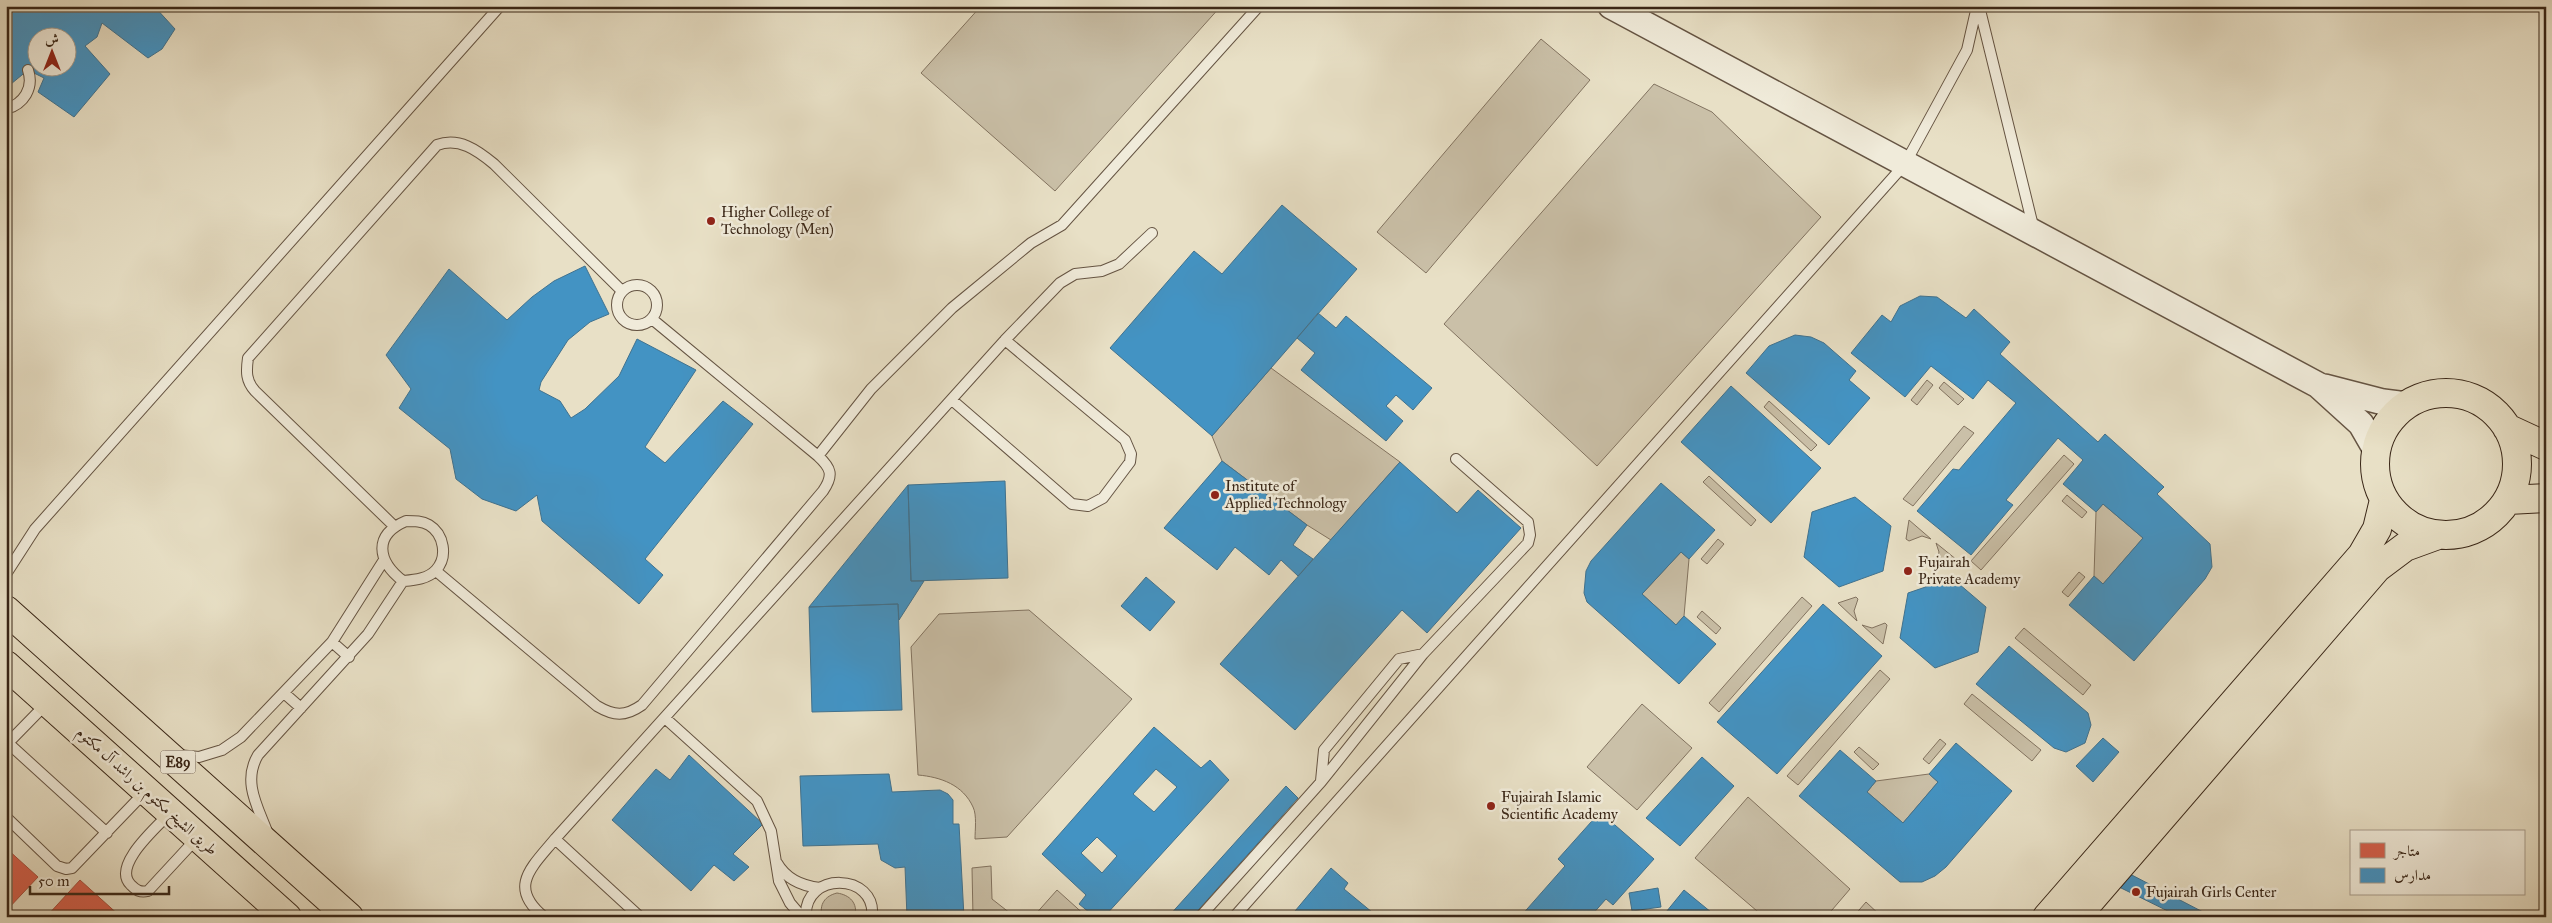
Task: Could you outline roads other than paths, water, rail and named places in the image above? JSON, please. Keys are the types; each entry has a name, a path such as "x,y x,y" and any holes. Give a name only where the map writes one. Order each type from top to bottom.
{"main road":[{"path":"2507,428 2517,457 2514,486 2508,500 2498,513 2485,524 2454,535 2438,535 2422,531 2407,524 2394,513 2384,500 2376,476 2376,450 2387,424 2407,405 2434,394 2462,395 2488,407 2507,428 2546,446"},
{"path":"2508,500 2546,498"},
{"path":"2047,917 2362,555 2377,529 2384,500"},
{"path":"2076,917 2377,568 2405,546 2438,535"},
{"name":"E89","path":"6,610 156,742 349,917"},
{"name":"طريق الشيخ مكتوم بن راشد آل مكتوم","path":"12,674 48,702 287,917"}],"street":[{"path":"1611,6 2318,384 2383,402 2407,405"},
{"path":"2318,384 2361,424 2376,450"}],"lane":[{"path":"6,574 35,529 500,6"},
{"path":"818,456 871,389 952,308 1031,243 1062,225 1259,6"},
{"path":"1234,917 1906,164 1968,50 1978,6"},
{"path":"1978,6 2035,233"},
{"path":"6,109 21,102 26,95 30,78"},
{"path":"394,526 255,391 249,384 246,372 248,358 437,145 449,141 478,151 494,164 622,291"},
{"path":"544,917 531,906 527,898 525,880 528,872 555,840 1005,340 1060,283 1075,274 1102,271 1119,264 1152,233"},
{"path":"635,285 648,288 656,299 656,313 652,319 640,326 626,323 617,311 618,297 622,291 635,285"},
{"path":"436,571 597,706 609,713 628,714 642,705 827,486 831,472 828,465 818,456 652,319"},
{"path":"952,400 1072,504 1088,506 1103,498 1130,462 1130,454 1125,440 1005,340"},
{"path":"1200,917 1321,782 1423,654 1528,543 1530,534 1528,522 1456,459"},
{"path":"406,521 419,521 431,526 439,535 443,547 442,560 436,571 422,579 403,581 390,571 384,560 382,548 386,536 394,526 406,521"},
{"path":"156,742 177,755 199,757 222,750 241,737 332,642 384,560"},
{"path":"273,849 255,800 250,774 258,755 349,657 368,634 403,581"},
{"path":"332,642 349,657"},
{"path":"1321,782 1324,750 1399,659 1423,654"},
{"path":"284,693 301,708"},
{"path":"48,702 7,744 106,833"},
{"path":"665,718 757,801 771,831 774,858 784,892 802,917"},
{"path":"6,817 57,866 66,869 76,865 147,791"},
{"path":"170,812 126,865 126,878 133,887 141,892 152,889 198,837"},
{"path":"555,840 640,917"},
{"path":"774,858 780,868 797,882 820,888"},
{"path":"806,917 809,900 820,888 834,882 846,882 856,886 870,902 872,917"}],"place":[{"name":"Higher College of Technology (Men)","path":"711,221"},
{"name":"Institute of Applied Technology","path":"1215,495"},
{"name":"Fujairah Private Academy","path":"1908,571"},
{"name":"Fujairah Islamic Scientific Academy","path":"1491,806"},
{"name":"Fujairah Girls Center","path":"2136,892"}]}
